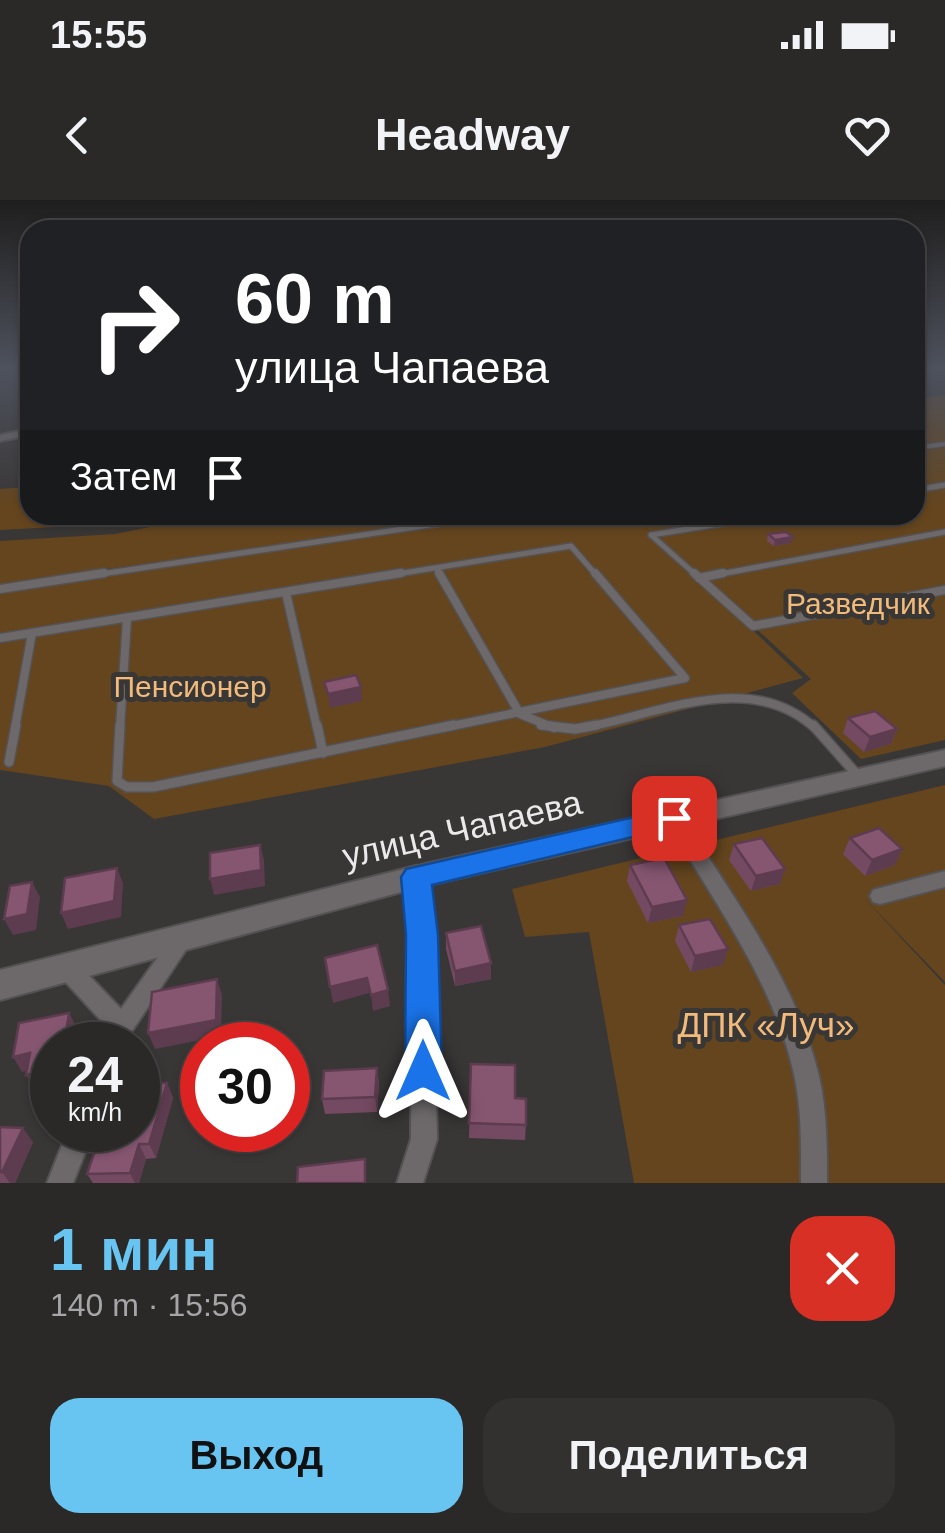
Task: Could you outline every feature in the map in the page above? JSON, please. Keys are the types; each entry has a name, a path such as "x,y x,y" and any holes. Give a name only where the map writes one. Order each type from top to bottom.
{"street":[{"name":"улица Чапаева","path":"0,985 416,877 945,758"},
{"path":"674,818 788,1018 805,1065 814,1134 814,1183"},
{"path":"410,1183 424,1138 422,935 416,877"},
{"path":"880,896 945,879"},
{"path":"127,1022 182,938"},
{"path":"66,968 108,1022"},
{"path":"60,1183 72,1152"}],"lane":[{"path":"0,588 428,525"},
{"path":"712,525 651,535 753,626 945,590"},
{"path":"698,578 945,532"},
{"path":"0,638 571,546 685,678 153,787 127,788 117,781 126,619"},
{"path":"436,568 520,714 550,731 590,728 710,697 767,700 793,710 859,777"},
{"path":"286,592 323,753"},
{"path":"10,762 32,633"}],"green space":[{"path":"925,415 945,415 945,443 925,446"},
{"name":"Пенсионер","path":"945,447 945,740 861,759 792,693 811,679 643,525 925,525 925,450"},
{"path":"20,488 20,525 94,525 0,530 0,489"},
{"path":"160,525 418,525 0,584 0,541 115,534"},
{"name":"Пенсионер","path":"439,525 643,525 803,678 545,747 154,819 109,786 0,770 0,592"},
{"name":"ДПК «Луч»","path":"945,785 945,982 862,896 945,985 945,1183 634,1183 589,932 525,937 512,889"}],"building":[{"path":"786,532 793,537 775,540 768,534"},
{"path":"356,675 361,687 328,694 324,682"},
{"path":"875,711 897,729 870,737 848,718"},
{"path":"879,828 902,849 872,860 850,838"},
{"path":"762,838 785,869 756,876 734,844"},
{"path":"260,845 261,870 210,879 210,853"},
{"path":"664,858 687,900 652,907 630,865"},
{"path":"117,868 114,901 61,913 65,878"},
{"path":"32,882 27,914 4,919 10,886"},
{"path":"710,919 728,949 695,956 679,925"},
{"path":"481,926 491,963 455,971 446,933"},
{"path":"377,945 388,990 371,995 367,978 330,987 325,958"},
{"path":"217,979 216,1020 180,1022 180,1027 160,1031 160,1022 149,1022 152,992"},
{"path":"69,1013 68,1022 30,1022 30,1053 13,1057 19,1023"},
{"path":"471,1064 515,1065 515,1098 526,1099 526,1125 469,1123"},
{"path":"377,1068 375,1097 322,1099 324,1071"},
{"path":"160,1083 167,1083 160,1107"},
{"path":"0,1127 23,1128 2,1172 0,1172"},
{"path":"94,1152 137,1152 130,1173 87,1174"},
{"path":"365,1159 365,1183 297,1183 298,1167"}],"route":[{"path":"423,1071 422,935 416,877 674,818"}],"park label":[{"name":"Разведчик","path":"858,604"}]}
